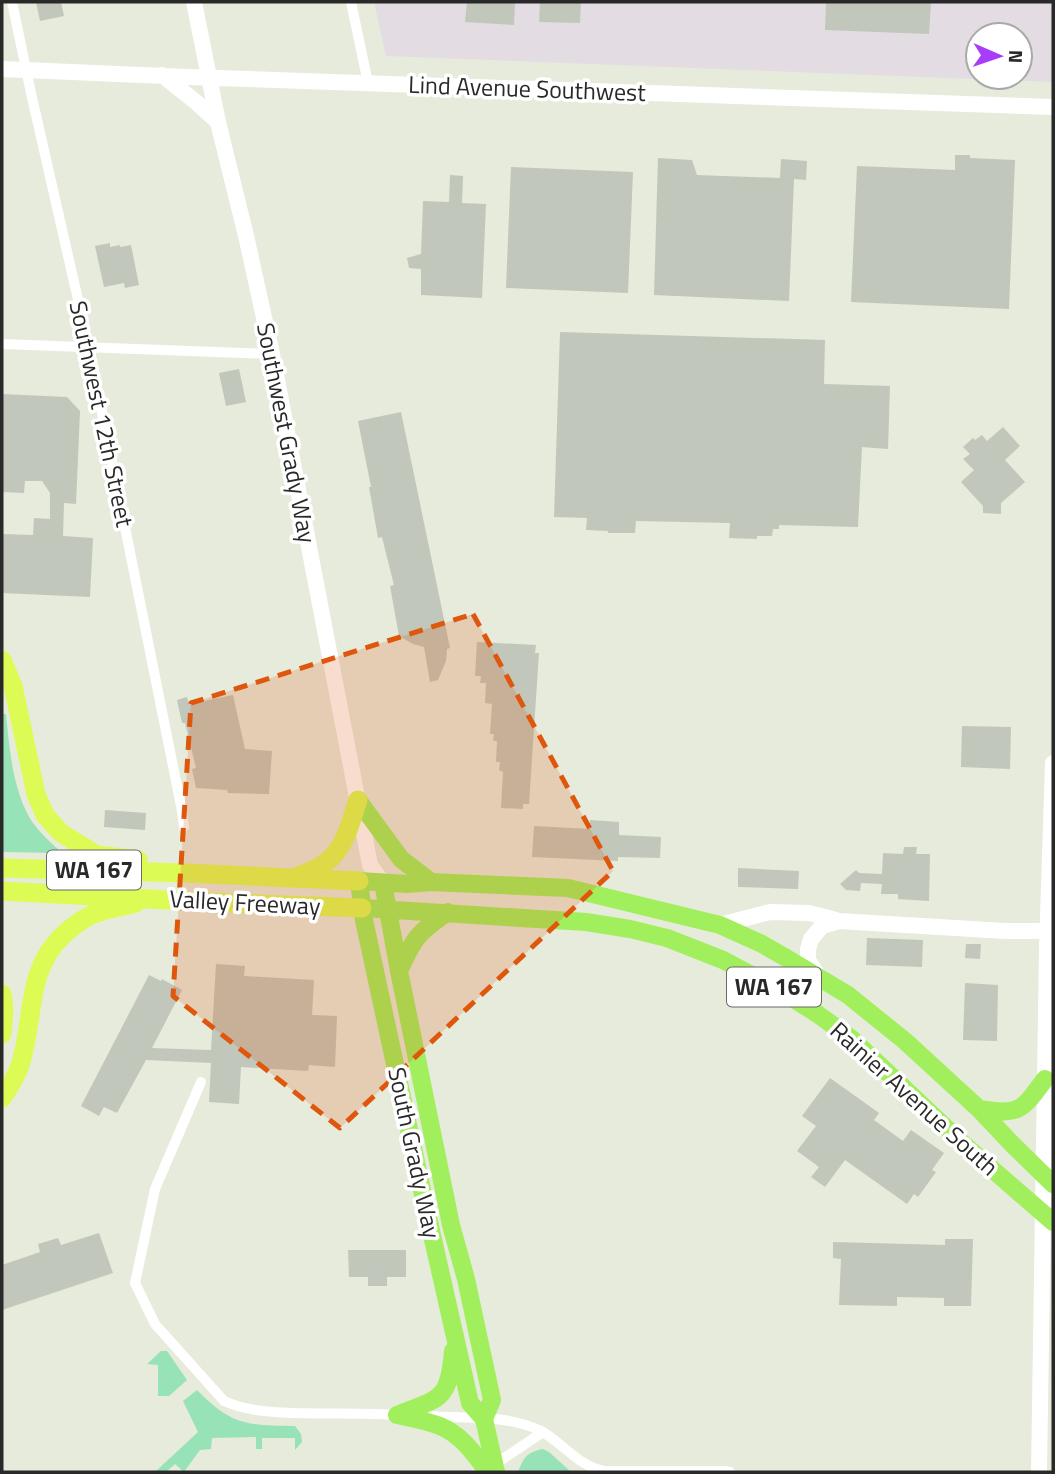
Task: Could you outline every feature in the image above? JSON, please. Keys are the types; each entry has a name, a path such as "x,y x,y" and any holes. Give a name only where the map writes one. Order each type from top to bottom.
{"highway":[{"path":"2,660 13,686 36,794 45,815 61,833 97,855 151,861 186,873"},
{"path":"293,878 313,872 327,863 339,850 358,800"},
{"name":"Valley Freeway","path":"2,868 293,878 364,873"},
{"name":"Valley Freeway","path":"2,891 362,908"},
{"path":"2,1098 12,1084 20,1064 36,978 46,956 74,925 95,913 154,898"},
{"path":"2,994 2,1034"}],"main road":[{"path":"358,800 401,859 431,881"},
{"name":"Rainier Avenue South","path":"364,873 383,883 431,881 568,888 720,925 762,944 848,995 905,1041 979,1109 1049,1180"},
{"name":"South Grady Way","path":"364,873 362,908 424,1200 470,1403 484,1419 493,1470"},
{"name":"South Grady Way","path":"383,883 451,1225 466,1279 492,1400 484,1419"},
{"name":"Rainier Avenue South","path":"362,908 586,922 667,938 723,960 776,988 852,1039 961,1142 1048,1218"},
{"path":"399,971 416,937 425,927 448,912"},
{"path":"979,1109 1001,1112 1023,1107 1045,1079"},
{"path":"397,1415 434,1401 446,1388 451,1374 454,1330"},
{"path":"397,1415 439,1425 448,1430 493,1470"}],"street":[{"name":"Southwest 12th Street","path":"12,2 89,348 184,827"},
{"name":"Southwest Grady Way","path":"194,2 218,122 272,354 358,800 364,873"},
{"path":"351,2 368,83"},
{"name":"Lind Avenue Southwest","path":"2,69 1053,107"},
{"path":"162,75 218,122"},
{"path":"2,344 272,354"},
{"path":"1039,1472 1041,1281 1049,1180 1045,1079 1053,763"},
{"path":"720,925 770,912 809,913 839,921 1050,931"},
{"path":"820,977 808,960 811,939 822,926 839,921"},
{"path":"201,1082 155,1189 135,1283 155,1324 224,1401 242,1408 265,1411 511,1421 543,1432 592,1469 730,1472"},
{"path":"1041,1281 1053,1265"},
{"path":"493,1470 543,1432"}],"highlighted area":[{"path":"473,614 613,871 340,1128 173,996 191,703"}],"shaded area":[{"path":"374,2 1053,2 1053,82 1034,81 1034,21 964,21 964,79 386,56"}],"green space":[{"path":"2,714 6,714 14,775 26,811 37,828 60,853 2,852"},
{"path":"161,1351 167,1351 187,1380 169,1396 158,1396 158,1365 147,1364"},
{"path":"197,1390 220,1411 241,1421 295,1426 301,1434 302,1442 295,1450 295,1438 262,1438 262,1449 256,1449 256,1437 212,1438 211,1449 200,1450 184,1472 175,1464 166,1472 155,1472 198,1432 183,1401"},
{"path":"543,1449 571,1472 518,1472 527,1456"}],"building":[{"path":"36,2 61,2 64,16 40,21"},
{"path":"467,2 515,2 514,25 465,22"},
{"path":"540,2 581,2 580,23 539,22"},
{"path":"826,2 931,2 929,34 825,30"},
{"path":"955,155 1015,160 1009,309 851,302 857,166 955,170"},
{"path":"658,158 692,160 697,175 780,178 781,159 807,161 806,180 794,179 789,301 654,295"},
{"path":"511,167 633,172 628,293 506,288"},
{"path":"450,175 463,176 462,203 486,204 482,298 421,295 421,269 409,268 407,258 421,254 423,201 449,202"},
{"path":"110,243 110,247 131,245 139,285 125,288 124,283 104,287 95,246"},
{"path":"560,332 825,340 824,384 890,386 888,449 862,447 858,527 779,525 779,529 773,529 772,536 757,536 757,539 729,538 730,523 636,521 635,533 608,533 586,530 587,518 554,517"},
{"path":"239,369 246,402 226,406 219,373"},
{"path":"2,394 67,397 80,411 76,504 64,503 63,536 93,538 90,597 2,593 2,534 33,535 34,518 50,519 50,493 42,481 25,481 24,493 2,492"},
{"path":"401,412 450,648 447,649 446,661 438,680 430,682 424,647 399,636 390,586 394,585 382,537 378,538 358,421"},
{"path":"1003,427 1020,446 1005,460 1025,482 1001,503 1001,514 983,513 983,506 961,482 974,470 963,459 970,454 963,447 973,438 975,440 982,435 987,441"},
{"path":"477,642 536,645 535,653 539,653 529,804 523,804 523,809 501,808 503,772 499,770 500,762 496,762 497,741 493,741 494,734 490,734 492,704 485,703 486,683 480,683 481,676 475,676"},
{"path":"233,695 245,749 272,751 269,794 228,793 227,790 196,788 192,769 196,768 177,700 187,697 189,704"},
{"path":"962,726 1011,727 1010,769 961,767"},
{"path":"105,810 146,813 145,830 104,827"},
{"path":"590,820 619,822 619,835 661,837 660,858 618,857 618,861 532,857 534,826 590,829"},
{"path":"904,847 917,847 916,854 930,854 929,901 898,899 898,894 881,894 882,884 861,883 860,891 846,890 840,884 856,870 859,873 882,874 883,853 903,854"},
{"path":"738,868 799,871 798,889 738,887"},
{"path":"867,938 923,940 922,967 866,965"},
{"path":"966,944 981,944 980,959 965,958"},
{"path":"216,964 245,966 244,976 314,980 312,1015 337,1016 335,1067 309,1065 308,1071 241,1067 239,1104 209,1102 211,1063 146,1060 117,1113 104,1107 99,1116 81,1106 149,975 182,990 152,1048 211,1050"},
{"path":"965,983 998,985 997,1041 963,1040"},
{"path":"830,1078 879,1113 874,1120 903,1141 911,1130 944,1153 932,1170 936,1172 918,1197 914,1194 907,1204 845,1160 825,1187 811,1177 819,1167 797,1151 816,1126 802,1116"},
{"path":"99,1233 113,1273 2,1310 2,1265 40,1252 38,1244 58,1238 61,1245"},
{"path":"945,1239 973,1239 971,1306 944,1306 944,1298 897,1297 897,1306 839,1305 841,1259 833,1258 833,1242 945,1245"},
{"path":"348,1250 406,1250 406,1277 387,1277 387,1286 368,1286 368,1277 349,1277"}]}
